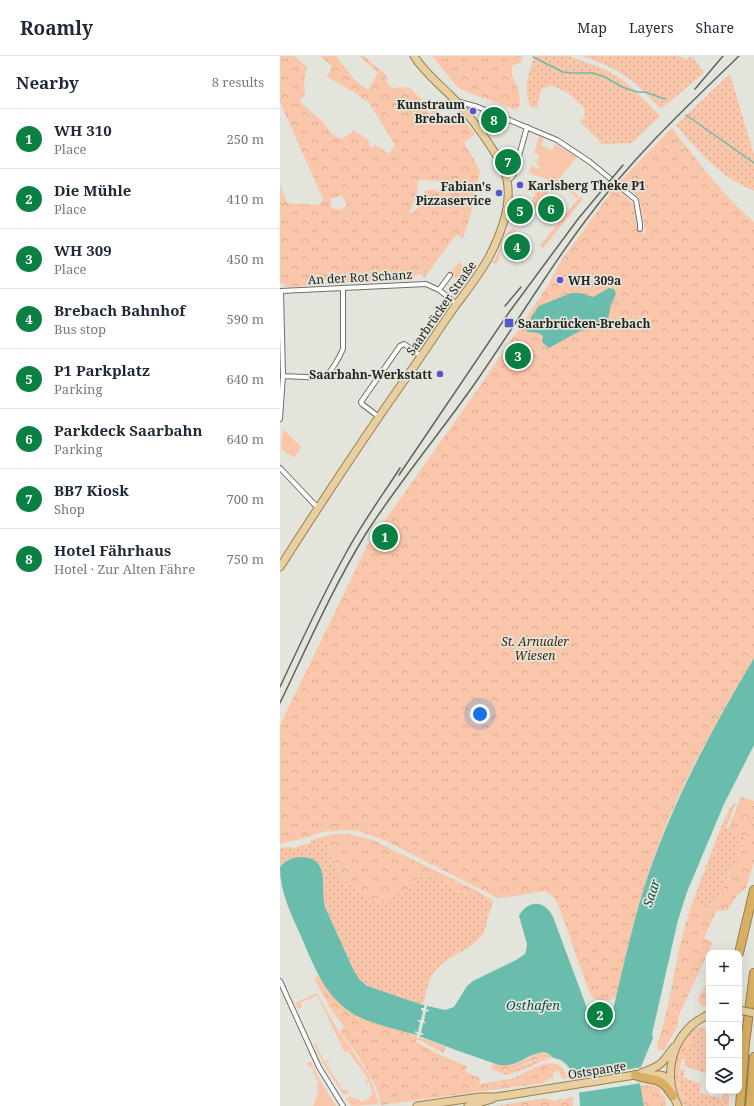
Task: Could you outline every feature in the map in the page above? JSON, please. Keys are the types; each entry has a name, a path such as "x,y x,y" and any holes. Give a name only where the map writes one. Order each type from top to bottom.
{"highway":[{"path":"740,950 754,890"},
{"path":"740,1106 745,1043 754,973"},
{"path":"750,1106 754,1057"},
{"path":"635,1075 644,1078 654,1075 664,1083 673,1096"}],"main road":[{"name":"Saarbrücker Straße","path":"280,567 379,417 483,267 497,239 506,210 508,196 506,180 502,167 495,154 456,101 428,75 414,56"},
{"path":"742,1011 754,1013"},
{"path":"671,1081 664,1076 654,1075 689,1027 706,1016"},
{"path":"678,1042 672,1061 671,1081 673,1096 678,1106"},
{"name":"Ostspange","path":"496,1097 635,1075"},
{"path":"417,1106 480,1097 496,1097"},
{"path":"468,1106 496,1097"}],"street":[{"path":"456,101 470,104 547,135 595,165 633,196 637,204 640,229"},
{"path":"506,180 511,178 514,174 527,127"},
{"path":"439,290 450,275"},
{"name":"An der Rot Schanz","path":"283,376 281,291 421,284 431,286 439,290 457,304"},
{"path":"280,419 283,376 323,376 329,373 343,349 343,288"},
{"path":"379,417 361,402 391,358 402,344 422,356"},
{"path":"280,468 318,508"},
{"path":"280,981 319,1067 343,1106"}],"green space":[{"path":"280,56 294,56 307,67 304,80 305,94 299,101 322,121 332,134 339,138 344,138 354,130 370,141 368,145 373,148 375,144 389,154 395,145 369,103 354,92 327,77 332,66 320,56 336,56 355,80 368,90 378,73 359,56 364,56 386,75 388,84 392,88 409,87 421,99 421,105 430,114 435,109 451,126 461,117 475,134 464,143 480,170 471,213 463,239 456,235 424,278 422,274 415,275 414,279 339,284 338,279 309,281 310,286 286,287 283,283 280,284 280,184 287,203 319,205 323,199 280,102","holes":["418,180 450,181 452,189 439,192 434,189 425,191 421,203 413,213 410,213 417,195","342,195 347,205 340,210 331,207 331,199"]},
{"path":"432,56 523,56 520,63 513,65 512,69 512,75 519,92 520,105 516,110 462,90"},
{"path":"535,56 568,56 604,69 620,78 660,116 632,143 602,144 580,122 585,116 584,108 568,93 551,85 542,89 537,108 531,107 527,95 527,82"},
{"path":"583,56 679,56 684,59 693,57 704,73 661,109 643,90 617,71"},
{"path":"730,74 754,155 754,191 720,171 693,145 676,125"},
{"name":"St. Arnualer Wiesen","path":"672,128 731,201 754,222 754,658 696,761 671,814 645,885 616,998 602,1001 596,999 590,994 559,907 554,897 545,891 501,898 496,897 384,840 358,831 341,830 322,832 280,844 280,725 367,546 480,386 547,287 561,261 615,187 633,204 637,226 646,236 639,197 620,181"},
{"path":"539,136 544,139 541,145 552,150 555,144 577,157 559,179 553,175 549,180 529,173 531,166 539,169 540,166 536,164 539,155 534,153"},
{"path":"553,175 579,196 577,198 557,181 525,220 537,188 544,190 548,179 549,180"},
{"path":"580,197 583,199 543,248 540,245"},
{"path":"513,227 516,230 505,241 498,263 493,263 506,236"},
{"path":"459,262 465,267 457,279 450,274"},
{"path":"283,429 301,447 294,458 281,449"},
{"path":"741,797 754,801 754,813 744,836 728,829"},
{"path":"736,803 726,828 743,836 754,813 754,821 745,838 738,859 728,875 718,900 705,909 693,901 721,827 730,808"},
{"path":"754,821 754,862 746,888 737,895 728,910 716,911 704,938 713,942 709,950 706,950 706,957 679,1015 677,1027 664,1050 658,1050 657,1046 667,1010 682,937 693,901 705,909 718,900 728,875 738,859 745,838"},
{"path":"335,834 350,834 373,840 475,890 470,894 456,891 449,883 440,879 419,876 415,884 408,891 397,890 388,899 376,903 341,878 326,836"},
{"path":"326,836 341,878 376,903 388,899 397,890 415,884 419,876 444,881 456,891 470,894 475,890 493,900 493,905 490,909 484,932 474,943 444,963 435,972 428,985 423,1005 367,986 359,979 325,907 323,899 321,866 317,862 306,857 295,857 284,862 280,867 280,848 294,848 310,843 311,840"},
{"path":"319,976 339,1003 349,1012 366,1020 398,1029 446,1047 443,1053 419,1040 416,1040 416,1042 442,1056 467,1066 465,1072 480,1078 479,1084 513,1078 536,1067 551,1063 557,1064 563,1069 568,1078 562,1079 559,1071 556,1071 553,1073 553,1077 543,1083 381,1105 375,1084 365,1066 340,1030 344,1026 331,1009 314,978"},
{"path":"706,985 706,1007 704,1007 699,1003 698,998"},
{"path":"317,993 336,1027 370,1076 379,1104 352,1106 346,1099 350,1096 355,1099 359,1099 361,1102 370,1099 369,1096 373,1094 369,1082 366,1083 365,1081 368,1079 348,1051 345,1053 317,995 301,1003 302,1007 298,1009 295,1003"},
{"path":"697,1027 703,1027 706,1030 706,1073 684,1066 686,1060 682,1059 689,1043 693,1040 687,1037"},
{"path":"687,1037 694,1040 690,1043 684,1054 680,1068 679,1089 688,1106 684,1106 677,1089 675,1071 678,1054"},
{"path":"316,1044 324,1062 328,1060 329,1062 326,1064 343,1090 346,1089 349,1092 344,1095 324,1065 314,1045"},
{"path":"543,1052 551,1054 553,1058 534,1060 514,1069 504,1071 491,1069 493,1063 500,1065 513,1064"},
{"path":"543,1059 551,1059 506,1075 491,1069 506,1071 512,1070"},
{"path":"308,1062 311,1062 318,1077 336,1106 313,1106 319,1090 316,1086 319,1084 311,1066 308,1067 307,1065"},
{"path":"680,1069 685,1070 683,1077 701,1084 699,1093 722,1099 723,1094 729,1094 729,1106 688,1106 680,1088"},
{"path":"650,1085 660,1088 661,1094 665,1096 666,1106 644,1106 640,1086"},
{"path":"573,1097 573,1106 496,1106 545,1098 556,1101 561,1098 564,1101 567,1098"}],"water":[{"path":"609,288 614,289 616,294 611,304 608,319 578,332 549,348 542,342 543,336 538,333 528,332 524,328 531,323 531,317 539,306 571,293 580,293 593,297"},
{"path":"754,658 754,745 724,804 687,892 678,920 652,1034 653,1038 640,1069 639,1078 644,1106 580,1106 578,1088 571,1070 561,1060 554,1058 547,1053 537,1053 511,1065 499,1065 419,1036 367,1021 348,1011 333,997 322,981 313,963 284,894 280,876 280,867 285,862 293,858 302,857 311,859 317,862 321,868 325,907 354,971 359,979 367,986 423,1005 445,1010 454,1007 467,986 473,981 525,954 527,944 519,916 527,907 532,904 536,904 546,907 553,917 591,1019 598,1026 606,1024 612,1014 639,903 661,840 697,760"}],"pier":[{"path":"425,1003 428,1004 426,1009 429,1010 428,1012 426,1011 424,1021 426,1023 423,1023 421,1033 423,1033 423,1035 420,1035 419,1039 417,1038 415,1031 418,1032 420,1022 417,1020 421,1020 423,1011 421,1008 424,1008"},
{"path":"643,1067 641,1078 642,1083 577,1093 572,1078"}],"waterway":[{"path":"533,57 563,72 593,73 605,77 622,87 637,92 645,92 665,99"},
{"path":"686,115 754,163"}],"railway":[{"path":"695,89 723,56"},
{"path":"280,703 331,597 365,535 480,376 572,239 603,198 640,155 739,56"},
{"path":"399,475 510,311 578,219 623,165"},
{"path":"505,306 521,287"},
{"path":"280,687 337,569 365,520 400,468"}],"place":[{"name":"Kunstraum Brebach","path":"473,111"},
{"name":"Hotel Fährhaus","path":"494,120"},
{"name":"BB7 Kiosk","path":"508,162"},
{"name":"Karlsberg Theke P1","path":"520,185"},
{"name":"Fabian's Pizzaservice","path":"499,193"},
{"name":"Parkdeck Saarbahn","path":"551,209"},
{"name":"P1 Parkplatz","path":"520,211"},
{"name":"Brebach Bahnhof","path":"517,247"},
{"name":"WH 309a","path":"560,280"},
{"name":"Saarbrücken-Brebach","path":"509,323"},
{"name":"WH 309","path":"518,356"},
{"name":"Saarbahn-Werkstatt","path":"440,374"},
{"name":"WH 310","path":"385,537"},
{"name":"Die Mühle","path":"600,1015"}],"water label":[{"name":"Saar","path":"651,893"},
{"name":"Osthafen","path":"533,1005"}]}
